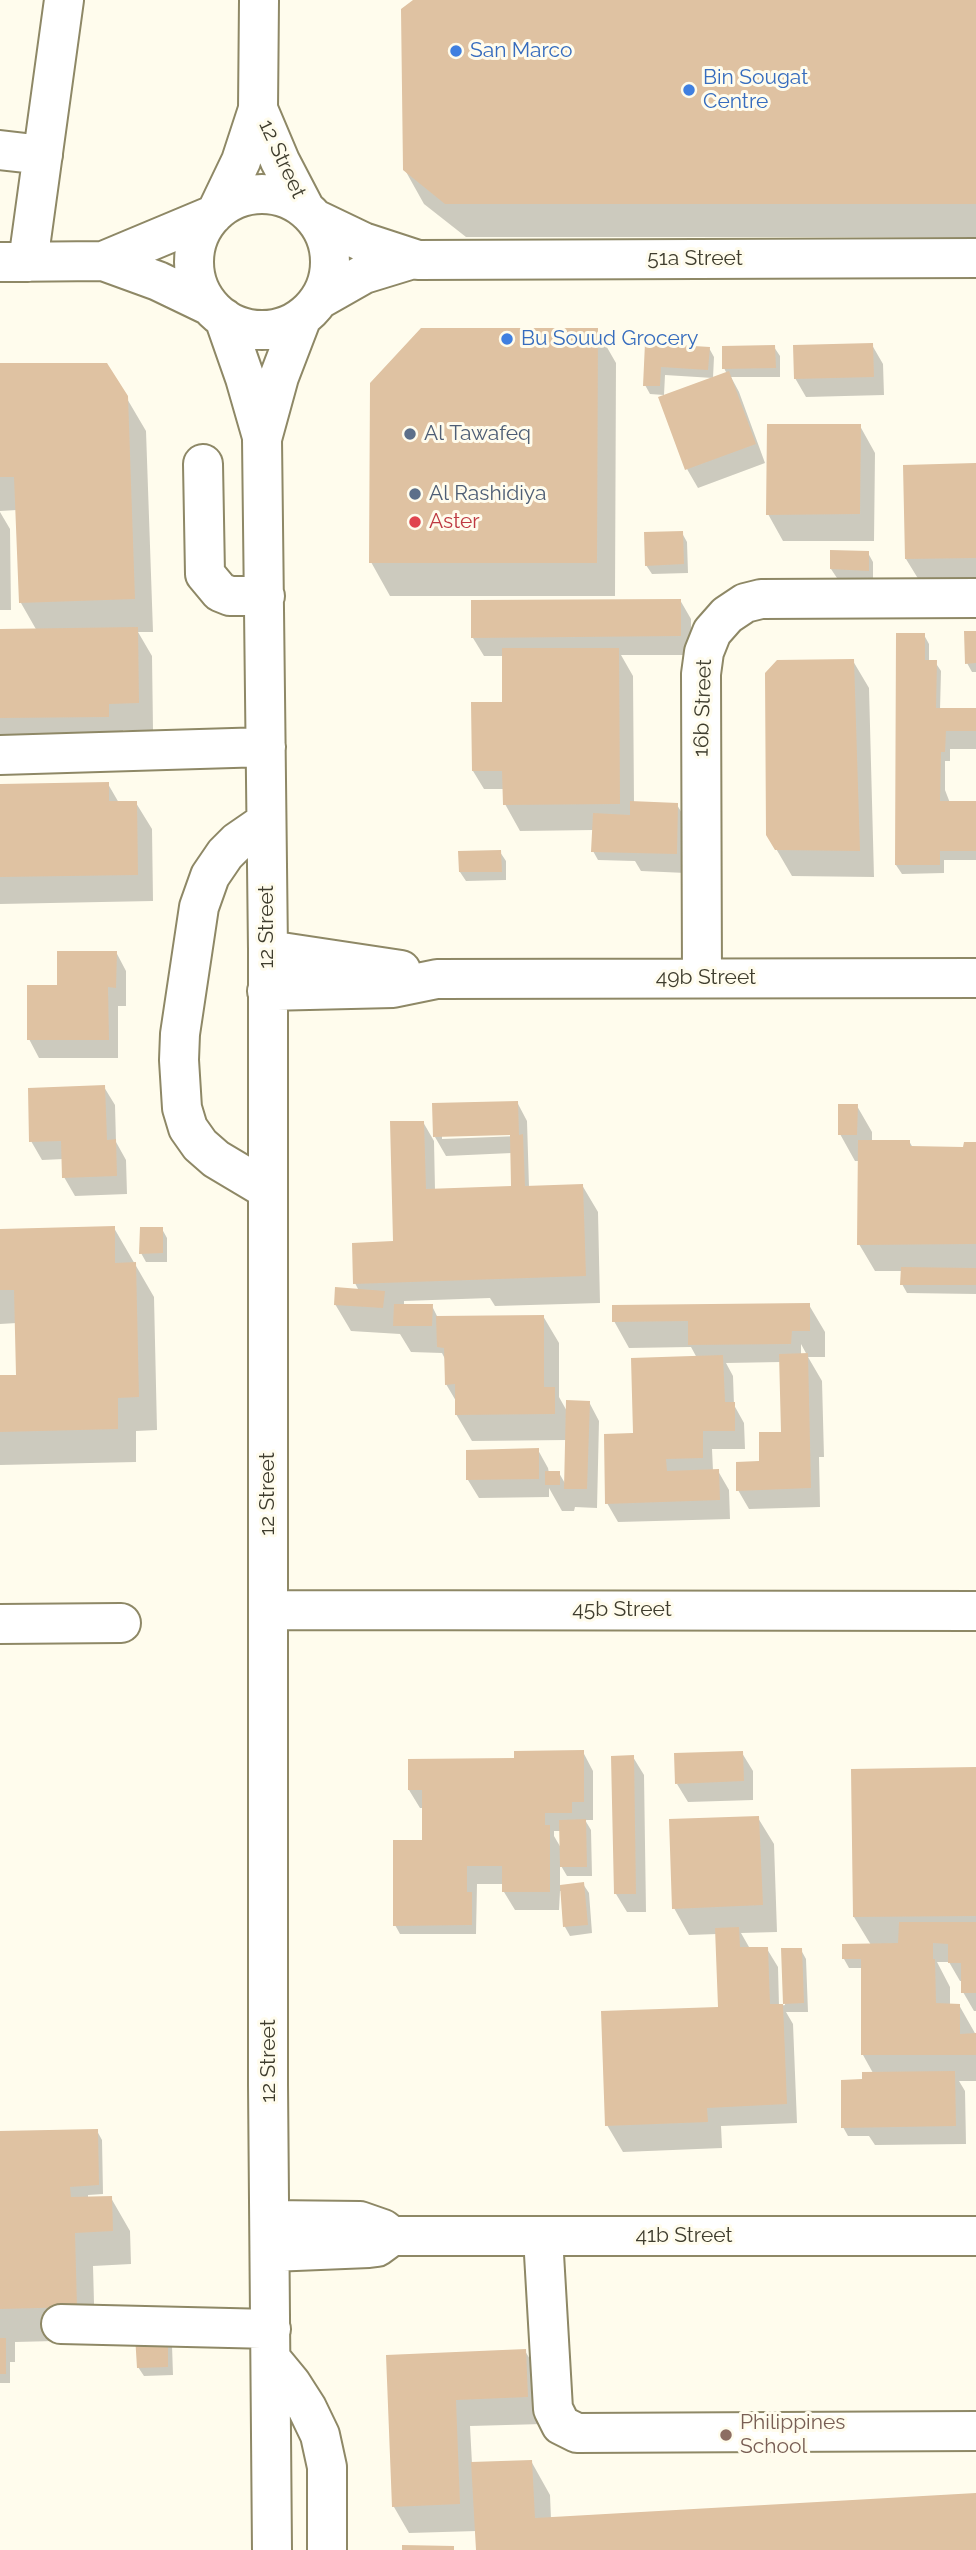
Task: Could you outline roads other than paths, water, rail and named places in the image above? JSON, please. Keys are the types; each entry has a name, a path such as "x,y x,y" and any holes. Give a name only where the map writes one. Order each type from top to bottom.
{"street":[{"path":"64,0 43,155 14,262 103,261 158,281 238,326 271,329 287,325 311,308 327,284 330,249 324,233 310,214 289,199 271,194 251,195 103,261"},
{"name":"12 Street","path":"215,213 242,161 258,109 260,0"},
{"name":"12 Street","path":"258,109 280,160 310,214"},
{"path":"0,150 43,155"},
{"path":"215,213 203,228 194,260 195,276 201,292 217,312"},
{"name":"51a Street","path":"310,214 363,242 413,260"},
{"name":"51a Street","path":"311,308 365,274 413,260 976,258"},
{"name":"12 Street","path":"272,2550 268,950 262,439 279,377 311,308"},
{"name":"12 Street","path":"217,312 262,439"},
{"path":"203,464 205,573 220,592 230,596 265,596"},
{"name":"16b Street","path":"702,978 701,674 704,652 712,632 727,615 745,603 761,598 976,598"},
{"path":"0,755 266,747"},
{"path":"266,822 225,854 199,907 180,1034 179,1060 182,1108 188,1128 200,1145 215,1159 268,1189"},
{"name":"49b Street","path":"268,950 396,969 437,979"},
{"name":"49b Street","path":"267,990 393,988 437,979 976,978"},
{"name":"45b Street","path":"269,1610 976,1611"},
{"path":"0,1624 121,1623"},
{"name":"41b Street","path":"270,2236 360,2221 373,2223 392,2236 976,2236"},
{"path":"544,2236 553,2409 561,2425 577,2433 976,2431"},
{"path":"61,2324 272,2345 320,2435 327,2467 327,2550"}],"place":[{"name":"San Marco","path":"456,51"},
{"name":"Bin Sougat Centre","path":"689,90"},
{"name":"Bu Souud Grocery","path":"507,339"},
{"name":"Al Tawafeq","path":"410,434"},
{"name":"Al Rashidiya","path":"415,494"},
{"name":"Aster","path":"415,522"},
{"name":"Philippines School","path":"726,2435"}]}
